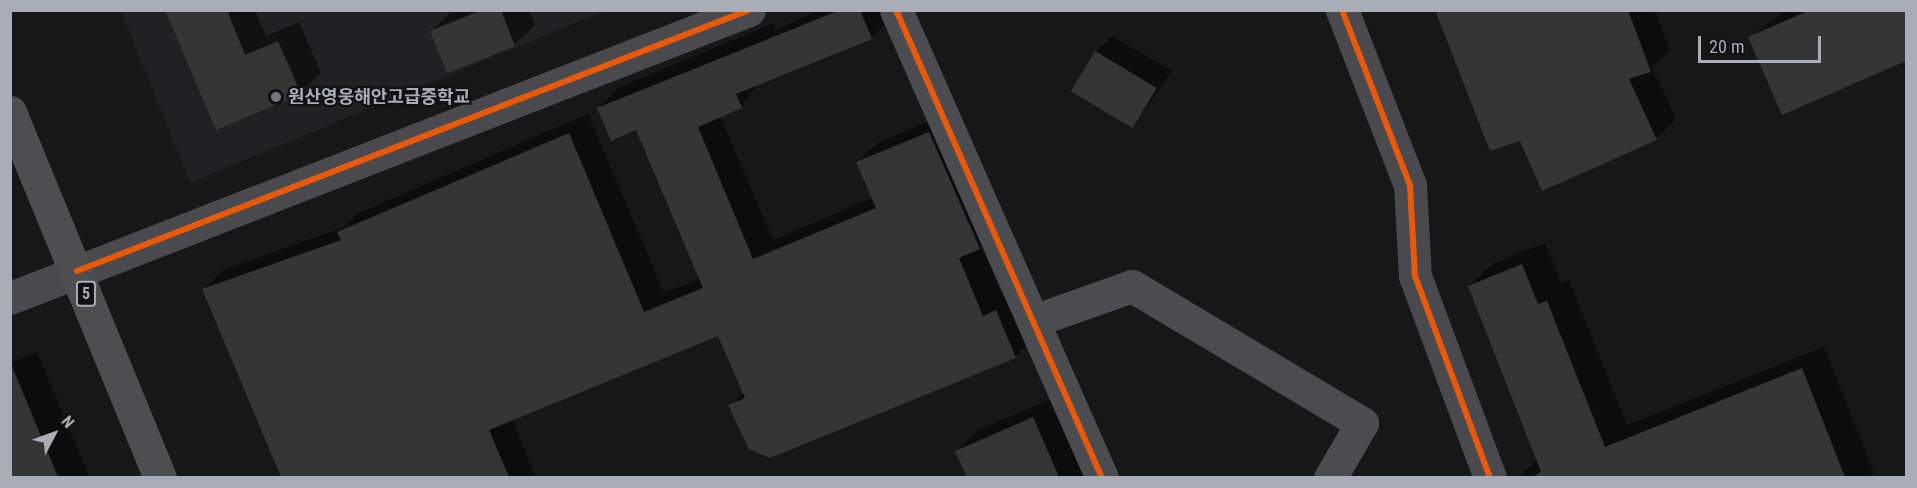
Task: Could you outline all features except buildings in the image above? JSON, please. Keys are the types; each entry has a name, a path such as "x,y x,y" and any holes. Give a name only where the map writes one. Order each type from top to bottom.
{"highway":[{"name":"5","path":"10,112 160,477"}],"street":[{"path":"896,10 1102,477"},
{"path":"1342,10 1410,185 1415,276 1490,477"},
{"path":"10,298 728,14"},
{"path":"1033,321 1132,286 1362,423 1330,477"}],"shaded area":[{"name":"원산영웅해안고급중학교","path":"121,11 604,11 190,183"}],"cycle path":[{"path":"77,271 749,10"},
{"path":"896,10 1102,478"},
{"path":"1342,10 1410,185 1415,276 1490,478"}],"place":[{"name":"원산영웅해안고급중학교","path":"276,97"}]}
